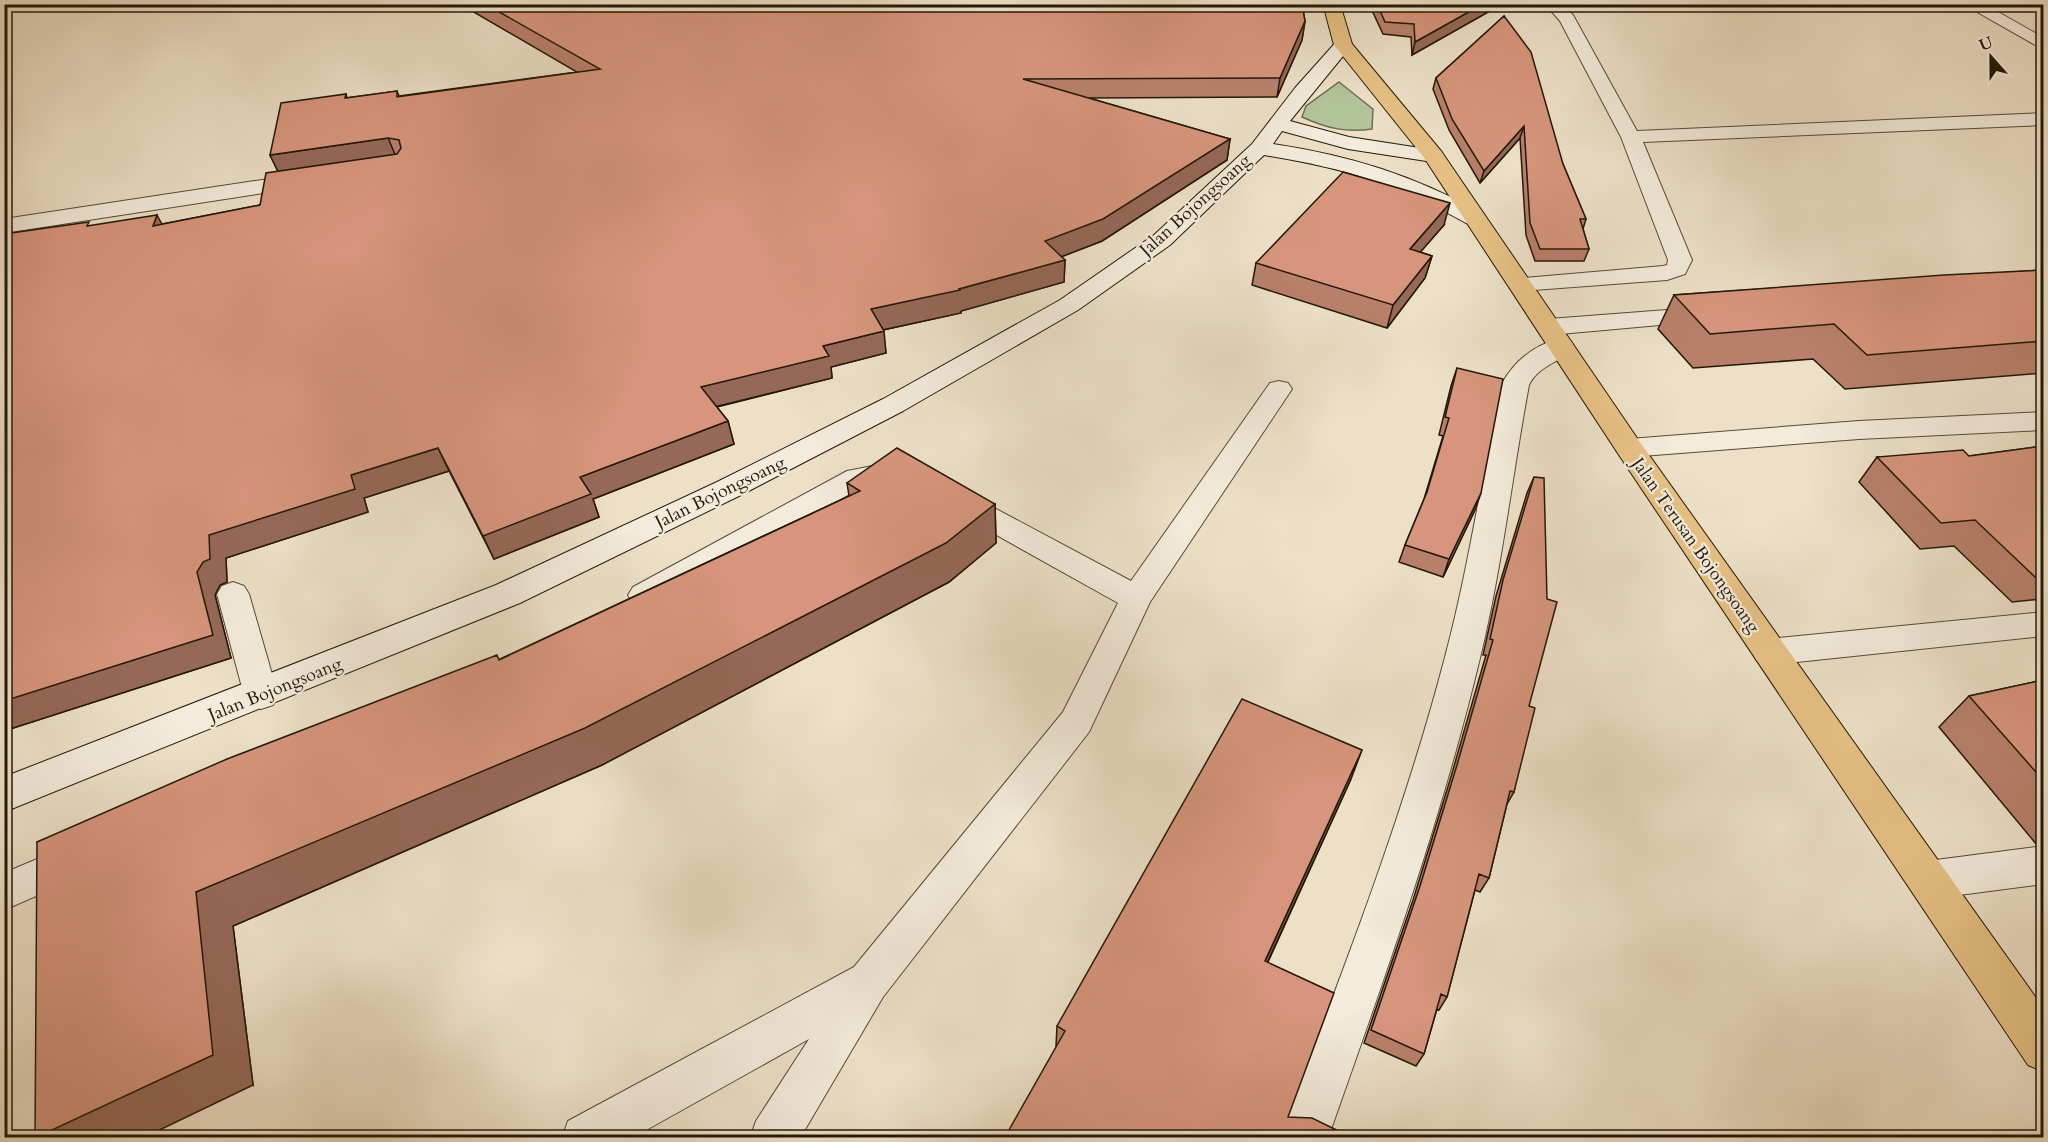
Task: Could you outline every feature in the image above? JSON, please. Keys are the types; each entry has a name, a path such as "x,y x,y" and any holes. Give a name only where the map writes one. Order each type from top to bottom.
{"main road":[{"path":"1243,6 1332,5 1344,45"},
{"name":"Jalan Bojongsoang","path":"4,795 261,695 508,594 728,489 893,405 1069,305 1153,247 1259,148 1302,92 1344,45"},
{"name":"Jalan Terusan Bojongsoang","path":"1344,45 1433,156 1629,448 2043,1049"},
{"path":"1278,124 1347,143 1433,156"},
{"path":"1259,148 1357,167 1412,186 1474,218"},
{"path":"4,225 328,177"},
{"path":"1303,1137 1369,959 1431,774 1463,656 1485,560 1515,385 1522,370 1555,337 1724,314"},
{"path":"1928,880 2043,866"}],"lane":[{"path":"1521,284 1667,273 1677,269 1680,260 1631,137 1573,29 1553,4"},
{"path":"1971,4 2043,45"},
{"path":"1631,137 2043,119"},
{"path":"773,1137 869,982 1076,722 1136,598 1279,389"},
{"path":"1629,448 1859,430 2043,421"},
{"path":"617,610 856,478 884,472 922,481 1136,598"},
{"path":"233,594 261,695"},
{"path":"1769,652 2043,624"},
{"path":"4,892 102,849"},
{"path":"585,1137 869,982"}],"green space":[{"path":"1339,82 1373,109 1372,129 1336,129 1302,117 1306,106"}],"building":[{"path":"485,4 1302,4 1305,21 1280,78 1023,79 1230,139 1103,219 1045,241 1065,260 960,290 871,309 884,331 823,346 829,356 701,387 728,421 580,477 591,494 483,536 438,448 351,475 355,489 209,535 210,559 203,562 197,572 213,635 4,701 4,234 89,222 87,226 157,215 153,226 260,205 266,173 397,154 401,148 399,140 388,138 270,155 281,103 346,94 345,98 397,91 397,97 600,69"},
{"path":"1377,4 1483,4 1415,42 1414,24 1385,22"},
{"path":"1504,16 1531,52 1563,164 1586,219 1580,219 1589,249 1540,249 1530,223 1524,126 1484,171 1452,119 1436,78"},
{"path":"1343,172 1450,203 1410,249 1432,256 1393,305 1256,263"},
{"path":"2043,270 2043,341 1867,355 1834,324 1710,334 1674,295 1944,275"},
{"path":"1457,368 1503,379 1481,493 1449,559 1405,545 1427,492 1449,418 1445,417"},
{"path":"2043,446 2043,576 2035,577 1975,520 1941,523 1877,457 1963,450 1969,456"},
{"path":"897,448 995,504 946,543 585,728 196,892 213,1055 35,1137 37,842 227,759 497,655 499,660 860,491 847,483"},
{"path":"1534,477 1544,478 1547,599 1557,602 1529,706 1535,708 1514,792 1510,791 1489,878 1479,874 1447,997 1441,994 1424,1054 1371,1030 1420,886 1457,765 1493,640 1490,639 1503,580"},
{"path":"2043,680 2043,780 1969,696"},
{"path":"1242,699 1362,750 1265,961 1334,993 1288,1117 1312,1118 1351,1137 1005,1137 1065,1031 1057,1026"}]}
